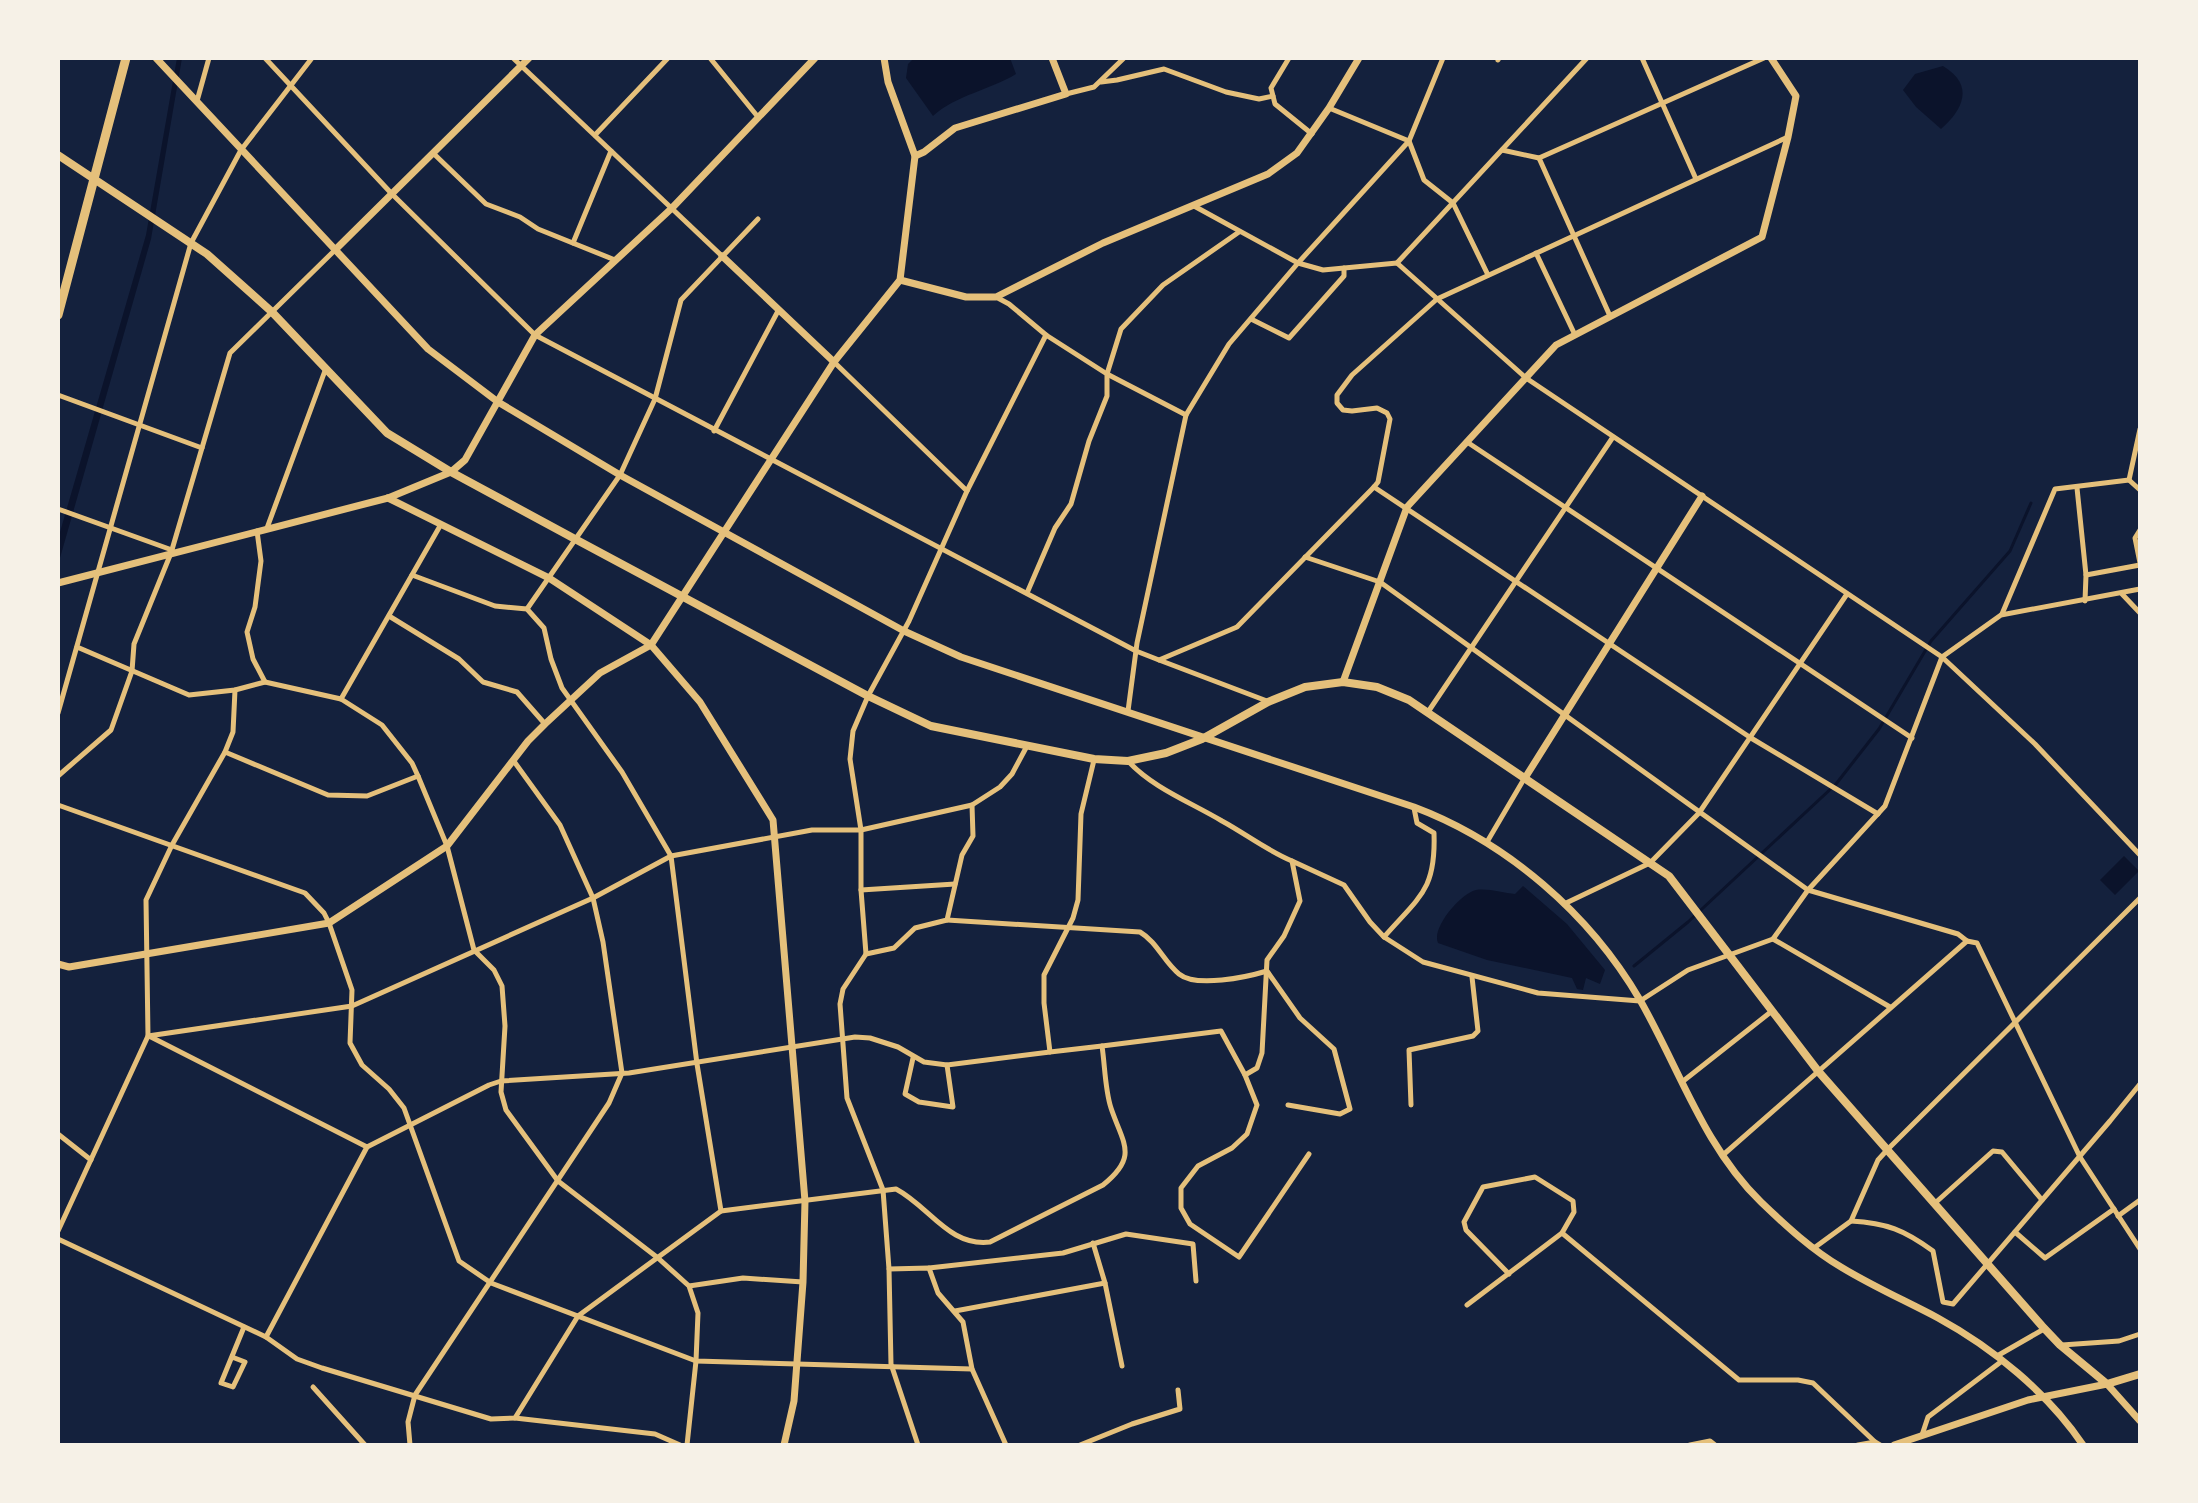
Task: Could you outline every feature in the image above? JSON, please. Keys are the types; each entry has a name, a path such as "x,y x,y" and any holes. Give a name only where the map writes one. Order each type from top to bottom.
{"main road":[{"path":"58,315 126,58"},
{"path":"58,155 191,243 272,312 387,433 451,472 575,539 868,696 931,726 1094,759 1128,761 1166,753 1202,739 1268,702 1305,687 1343,682 1377,687 1409,700 1669,876 1818,1071 2060,1345 2107,1384 2140,1374"}],"street":[{"path":"156,58 428,349 498,402 620,475 904,631 961,657 1414,807 1441,817 1487,842 1564,904 1611,955 1640,1001 1723,1155 1758,1199 1814,1248 1841,1267 1981,1344 2042,1397 2083,1445"},
{"path":"197,102 209,58"},
{"path":"265,58 391,193 535,335 1136,651 1268,702"},
{"path":"58,713 191,243 241,150 312,58"},
{"path":"513,58 967,491"},
{"path":"58,776 111,730 132,671 134,644 172,551 230,353 529,58"},
{"path":"595,135 668,58"},
{"path":"710,58 759,118"},
{"path":"58,964 69,967 329,923 447,846 513,760 545,724 600,673 651,645 834,362 900,280 915,156 888,82 884,58"},
{"path":"1052,58 1066,94"},
{"path":"915,156 955,128 1094,87 1124,58"},
{"path":"1289,58 1271,88 1275,104 1312,134"},
{"path":"900,280 966,297 996,297 1103,243 1194,206 1286,163 1312,134 1359,58"},
{"path":"1128,711 1136,651 1186,415 1229,344 1409,141 1443,58"},
{"path":"1194,206 1298,263 1323,270 1397,263 1587,58"},
{"path":"1642,58 1696,179"},
{"path":"1502,150 1539,158 1764,58"},
{"path":"1343,682 1407,507 1556,345 1762,237 1796,96 1771,58"},
{"path":"58,583 172,551 388,498 451,472 465,460 535,335 672,208 812,59"},
{"path":"1101,82 1164,69 1226,92 1259,99 1273,96"},
{"path":"1329,108 1409,141 1424,180 1453,203 1488,275"},
{"path":"1159,660 1237,627 1378,482 1390,419 1387,413 1377,408 1343,410 1337,403 1337,395 1352,375 1437,299 1788,137"},
{"path":"573,243 611,151"},
{"path":"433,153 486,204 615,260"},
{"path":"1539,158 1610,316"},
{"path":"527,609 620,475 655,399 681,300 758,219"},
{"path":"1027,593 1055,528 1071,504 1089,441 1107,396 1107,374 1121,329 1163,285 1239,232"},
{"path":"1536,253 1575,335"},
{"path":"1397,263 1526,378 1942,657 2035,744 2140,855"},
{"path":"1251,319 1289,338 1344,276 1344,268"},
{"path":"996,297 1046,335 1107,374 1186,415"},
{"path":"714,431 778,311"},
{"path":"918,1445 891,1364 883,1190 849,1107 842,1039 840,1004 843,989 866,954 861,890 861,830 850,759 853,731 868,696 904,631 967,491 1046,335"},
{"path":"267,528 326,367"},
{"path":"58,395 202,448"},
{"path":"2129,480 2140,429"},
{"path":"1428,712 1613,437"},
{"path":"1467,442 1912,738"},
{"path":"2001,615 2055,489 2129,480"},
{"path":"2129,480 2140,490"},
{"path":"1374,487 1751,738 1878,814"},
{"path":"2077,488 2086,575 2085,601"},
{"path":"1487,842 1702,496"},
{"path":"388,498 549,578 651,645 700,702 773,820 805,1201 803,1282 794,1401 784,1445"},
{"path":"58,509 172,551"},
{"path":"341,699 440,526"},
{"path":"2086,575 2140,564 2135,538 2140,530"},
{"path":"257,531 261,561 255,607 247,632 253,659 265,682"},
{"path":"1305,557 1380,582 1808,890 1958,934 1967,941 1977,943 2080,1157 2140,1249"},
{"path":"412,575 495,606 527,609 544,628 551,659 570,702 622,772 671,856 697,1064 721,1211"},
{"path":"1128,761 1142,775 1226,823 1267,851 1344,885 1384,937 1423,962 1538,993 1640,1001 1688,970 1773,939 1808,890 1885,806 1942,657 2001,615 2140,589"},
{"path":"2122,593 2140,613"},
{"path":"1564,904 1650,863 1699,813 1847,594"},
{"path":"389,616 459,659 483,682 517,692 545,724"},
{"path":"77,647 189,695 235,690 265,682 341,699 382,725 403,750 418,776 447,846 474,950 494,970 502,986 505,1026 501,1081 506,1110 558,1181 658,1258 689,1286 698,1313 687,1445"},
{"path":"58,1231 148,1036 146,900 172,845 225,752 233,732 235,690"},
{"path":"148,1036 352,1006 593,898 671,856 812,830 861,830 972,805 1000,787 1012,774 1027,746"},
{"path":"225,752 328,795 367,796 418,776"},
{"path":"1050,1052 1044,975 1069,926 1078,900 1081,814 1094,759"},
{"path":"410,1445 408,1422 415,1395 609,1103 622,1073 603,942 593,898 560,825 513,760"},
{"path":"58,805 305,893 324,913 352,990 350,1043 362,1065 389,1089 404,1108 459,1261 491,1283 696,1361 797,1365 891,1364 972,1369"},
{"path":"947,920 962,855 973,836 972,805"},
{"path":"1384,937 1424,892 1434,868 1434,833 1417,823 1414,807"},
{"path":"1245,1075 1257,1068 1262,1053 1267,960 1284,936 1300,901 1292,861"},
{"path":"861,890 955,884"},
{"path":"1814,1248 1851,1221 1878,1160 1888,1149 2140,898"},
{"path":"866,954 894,948 915,928 947,920 1140,932 1148,936 1180,975 1189,979 1236,978 1267,971"},
{"path":"1773,939 1890,1007"},
{"path":"1723,1155 1967,941"},
{"path":"1267,971 1300,1018 1334,1049 1350,1109 1340,1114 1288,1105"},
{"path":"1411,1105 1409,1050 1473,1036 1478,1031 1472,977"},
{"path":"1682,1082 1772,1011"},
{"path":"266,1337 367,1147 501,1081 622,1073 697,1064 842,1039 870,1038 898,1047 924,1062 947,1065 1221,1031 1257,1105 1247,1134 1232,1148 1198,1166 1181,1188 1181,1208 1190,1224 1239,1257 1309,1154"},
{"path":"148,1036 367,1147"},
{"path":"515,1418 578,1316 721,1211 896,1189 956,1236 974,1244 990,1242 1103,1185 1117,1174 1125,1145 1110,1107 1102,1046"},
{"path":"913,1058 905,1094 919,1102 953,1107 947,1065"},
{"path":"1851,1221 1881,1223 1898,1228 1933,1251 1943,1302 1953,1304 2140,1084"},
{"path":"58,1134 91,1160"},
{"path":"1934,1204 1993,1151 2002,1152 2042,1200"},
{"path":"1467,1305 1509,1274 1562,1233 1574,1212 1573,1201 1535,1177 1483,1187 1464,1222 1466,1230 1509,1274"},
{"path":"2118,1216 2140,1200"},
{"path":"2015,1232 2045,1258 2114,1209"},
{"path":"1562,1233 1739,1380 1813,1383 1877,1443"},
{"path":"889,1269 929,1268 1063,1253 1126,1234 1193,1244 1196,1281"},
{"path":"58,1239 266,1337 297,1359 491,1419 515,1418 655,1434 680,1445"},
{"path":"1093,1243 1105,1283 1122,1366"},
{"path":"929,1268 938,1293 963,1322 972,1369 1006,1445"},
{"path":"689,1286 743,1278 803,1282"},
{"path":"955,1311 1105,1283"},
{"path":"232,1357 245,1362 233,1387 221,1383 244,1327"},
{"path":"1922,1435 1928,1417 1999,1359 2045,1329"},
{"path":"2060,1345 2119,1341 2140,1334"},
{"path":"1894,1445 2042,1397 2107,1384 2140,1421"},
{"path":"313,1387 365,1445"},
{"path":"1080,1445 1180,1409 1178,1390"},
{"path":"1690,1445 1710,1441 1715,1445"},
{"path":"1858,1445 1877,1443"}],"water":[{"path":"177,58 182,58 151,239 58,565 58,539 146,235"},
{"path":"914,58 1010,58 1016,74 952,103 933,116 906,78 908,64"},
{"path":"1943,66 1959,81 1962,98 1955,114 1941,129 1916,107 1903,90 1915,74"},
{"path":"2124,856 2139,871 2115,895 2100,880"},
{"path":"1523,886 1567,924 1605,970 1600,984 1586,978 1583,990 1577,989 1572,978 1487,960 1438,943 1443,920 1463,897 1476,890 1515,894"}],"waterway":[{"path":"1634,966 1688,922 1836,784 1879,729 1931,641 2010,551 2031,503"}]}
